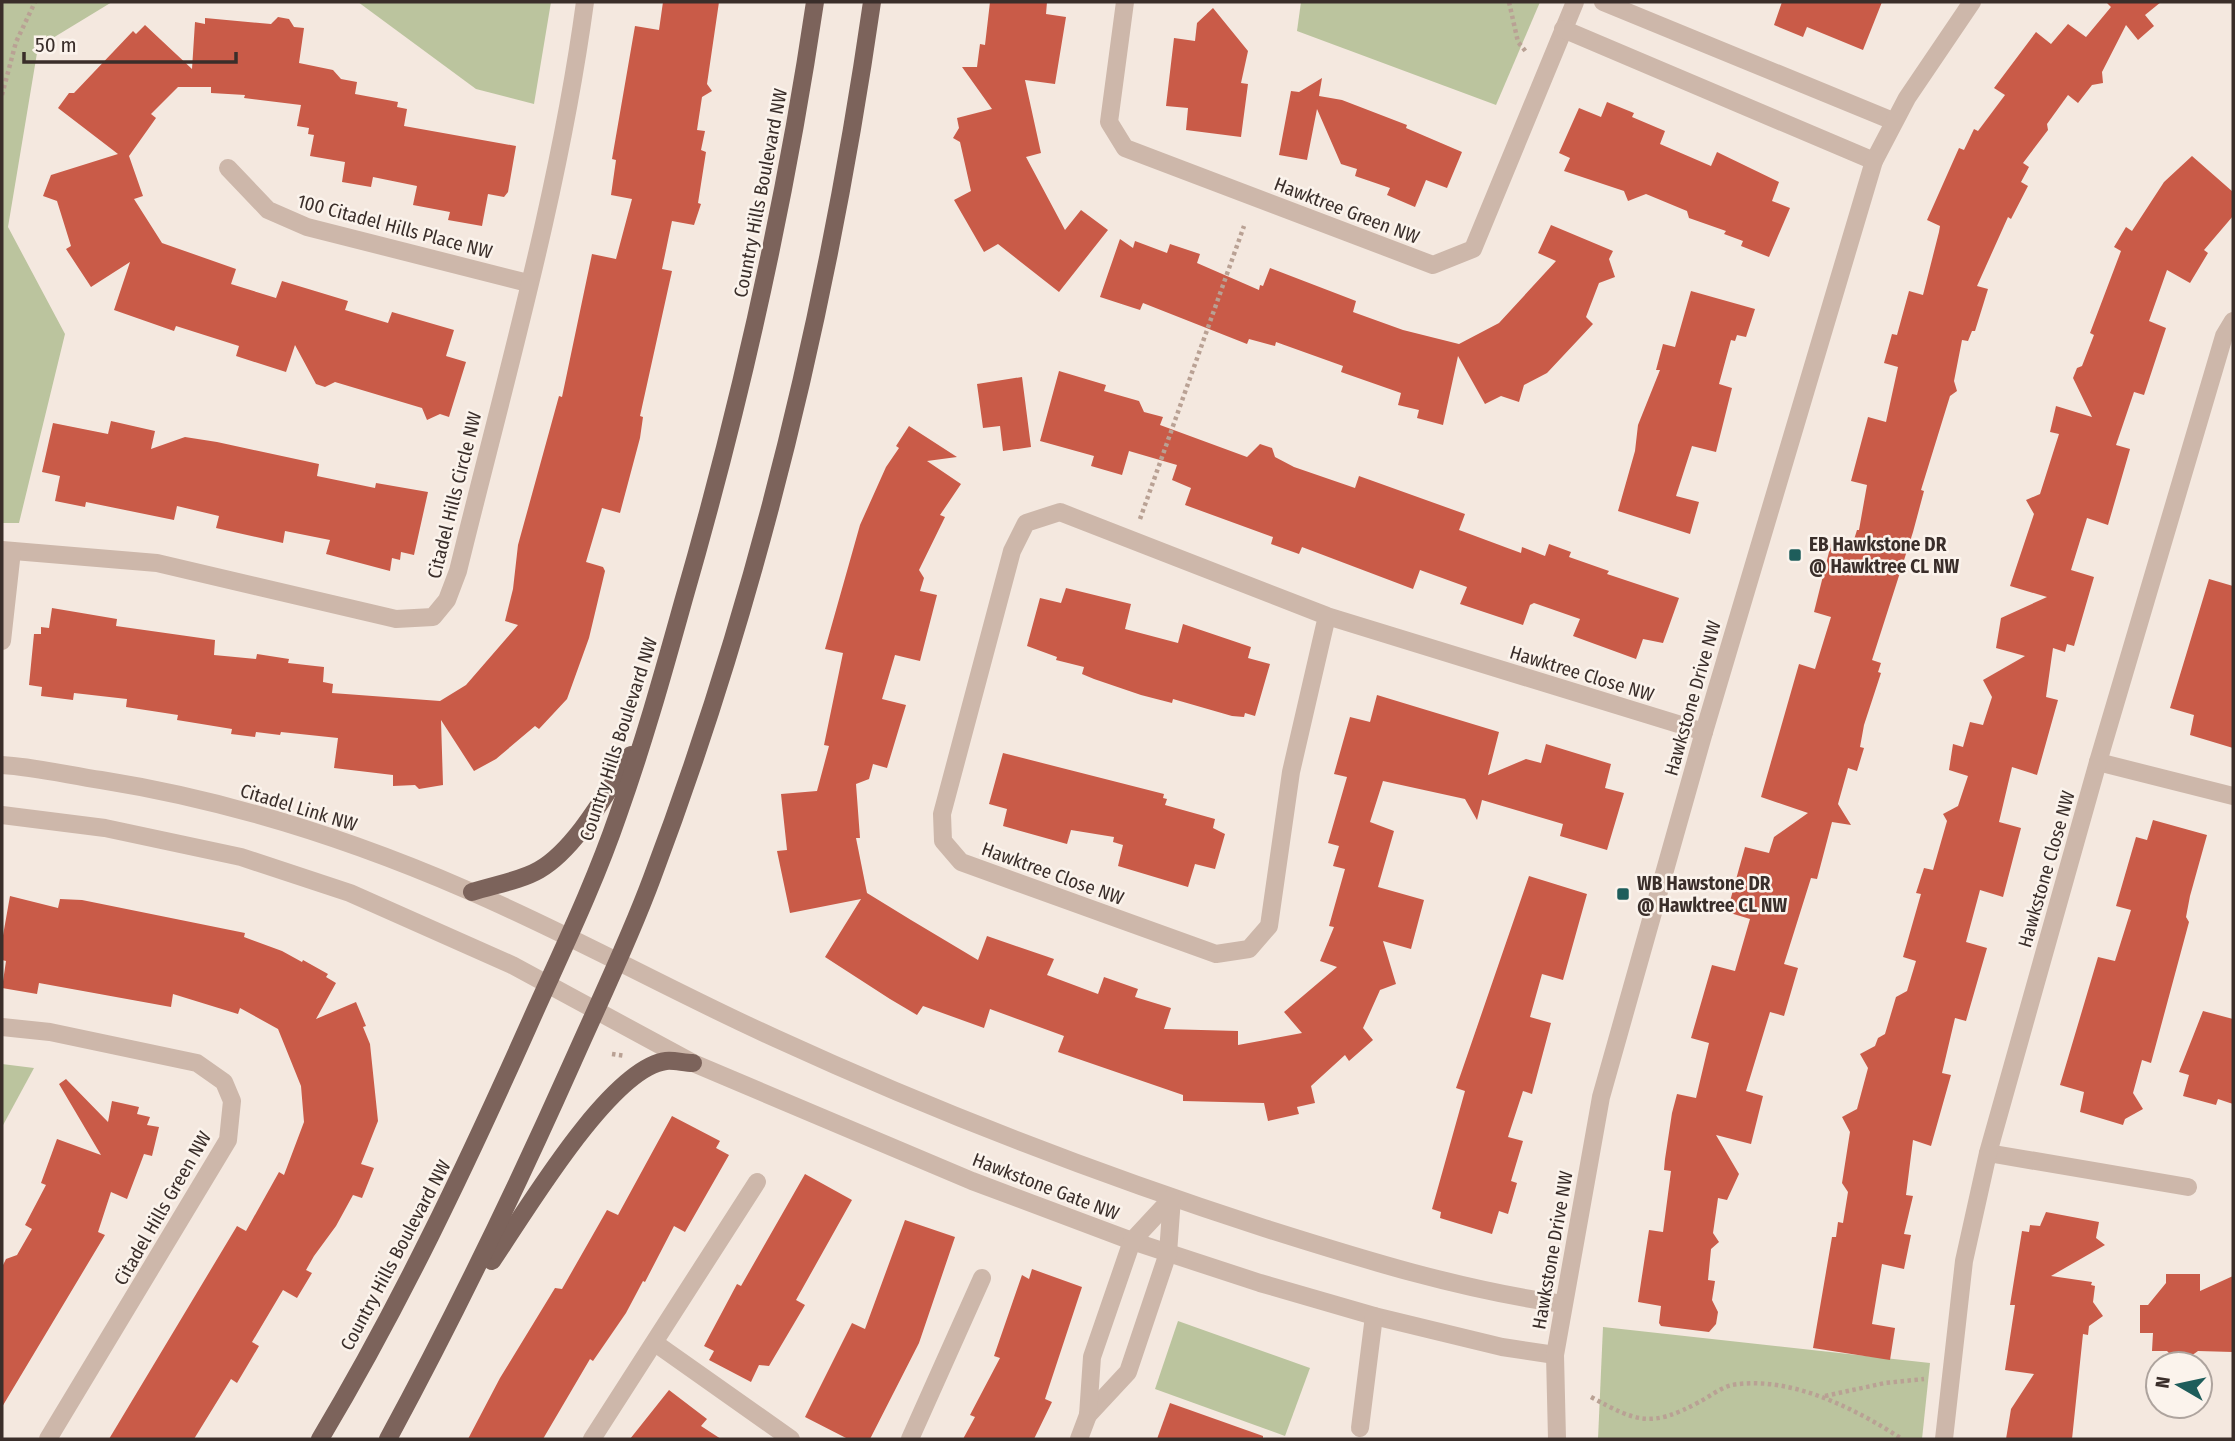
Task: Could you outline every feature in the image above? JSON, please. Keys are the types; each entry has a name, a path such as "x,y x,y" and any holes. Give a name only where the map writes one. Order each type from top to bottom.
{"main road":[{"name":"Country Hills Boulevard NW","path":"320,1439 397,1300 468,1162 570,937 618,818 717,485 761,301 796,128 815,2"},
{"path":"388,1439 458,1310 597,1010 653,877 700,742 758,551 818,310 850,156 872,2"},
{"path":"472,892 541,869 563,849 593,812 645,734"},
{"path":"458,1310 568,1151 620,1086 637,1073 665,1061 693,1063"}],"street":[{"name":"Citadel Hills Circle NW","path":"2,640 7,550 157,563 397,619 433,617 447,600 458,571 528,283 576,64 585,2"},
{"name":"Hawktree Green NW","path":"1125,2 1109,122 1125,148 1433,265 1473,250 1575,2"},
{"path":"1603,2 1893,121"},
{"name":"Hawkstone Drive NW","path":"1557,1439 1555,1355 1601,1097 1704,732 1874,160 1893,121 1958,19 1972,2"},
{"path":"1563,29 1874,160"},
{"name":"100 Citadel Hills Place NW","path":"228,168 268,209 307,228 528,283"},
{"name":"Hawkstone Close NW","path":"1944,1439 1964,1261 1988,1153 2098,762 2224,336 2233,321"},
{"name":"Hawktree Close NW","path":"1327,616 1291,772 1269,926 1249,949 1216,954 961,862 943,841 942,814 1012,551 1026,523 1060,513 1327,616 1704,732"},
{"path":"2098,762 2233,796"},
{"name":"Citadel Link NW","path":"2,765 148,788 249,812 348,844 472,892 570,937"},
{"path":"2,815 105,828 241,858 350,893 415,919 547,985"},
{"name":"Hawkstone Gate NW","path":"570,937 775,1038 1001,1136 1172,1198 1340,1252 1511,1297 1563,1304"},
{"name":"Hawkstone Gate NW","path":"547,985 693,1063 902,1153 1132,1241 1374,1317 1502,1347 1555,1355"},
{"name":"Citadel Hills Green NW","path":"2,1027 50,1032 197,1063 225,1082 232,1101 228,1140 48,1439"},
{"path":"1988,1153 2188,1187"},
{"path":"592,1439 757,1182"},
{"path":"1079,1439 1088,1415 1092,1357 1132,1241 1172,1198"},
{"path":"1088,1415 1128,1373 1168,1253 1172,1198"},
{"path":"910,1439 982,1278"},
{"path":"1360,1428 1374,1317"},
{"path":"656,1343 791,1439"}],"path":[{"path":"2,95 16,43 35,2"},
{"path":"1509,2 1518,42 1527,53"},
{"path":"1138,525 1244,226"},
{"path":"1824,1396 1885,1383 1924,1379"},
{"path":"1591,1397 1632,1419 1648,1421 1674,1416 1731,1385 1783,1386 1824,1396 1902,1439"}],"green space":[{"path":"2,2 112,2 38,47 8,227 65,334 19,523 2,523"},
{"path":"358,2 551,2 534,104 476,89"},
{"path":"1301,2 1540,2 1496,105 1297,31"},
{"path":"2,1064 34,1068 2,1127"},
{"path":"1178,1321 1310,1368 1285,1436 1155,1389"},
{"path":"1603,1327 1930,1363 1922,1439 1598,1439"}],"building":[{"path":"663,2 719,2 707,84 712,91 702,97 697,130 705,131 701,150 706,152 698,203 701,204 694,225 672,221 662,269 672,271 640,416 643,417 640,438 620,513 602,508 586,562 603,567 605,571 589,638 567,699 539,729 535,726 496,759 474,771 441,720 443,785 419,789 415,785 393,786 393,775 334,768 338,738 281,732 280,735 256,732 255,737 231,734 232,729 177,720 178,715 126,707 127,699 74,693 73,700 41,696 42,687 29,685 34,634 41,634 41,627 49,628 52,608 117,619 116,626 215,640 214,655 256,659 257,654 289,659 288,663 324,667 323,682 333,684 332,693 440,701 466,685 518,625 505,621 513,589 518,545 559,396 562,397 592,254 616,259 632,199 611,195 616,160 612,159 635,26 659,30"},
{"path":"990,2 1047,2 1046,14 1066,17 1055,84 1025,80 1041,153 1026,157 1065,230 1081,210 1108,230 1059,292 998,244 984,252 954,200 971,191 960,142 953,138 959,128 957,118 992,109 962,67 977,67 980,44 985,45"},
{"path":"1782,2 1882,2 1863,50 1807,27 1803,37 1774,25"},
{"path":"2106,2 2161,2 2145,15 2154,26 2138,40 2126,25 2102,72 2103,83 2092,85 2078,103 2068,95 2047,124 2048,130 2023,163 2029,167 2021,182 2028,186 2011,219 2008,217 1977,286 1988,289 1975,331 1972,331 1968,341 1962,340 1954,381 1957,391 1950,396 1921,490 1924,491 1913,532 1872,660 1881,663 1878,672 1881,673 1864,725 1860,747 1864,748 1857,771 1848,768 1838,804 1851,825 1832,822 1817,879 1811,878 1784,964 1798,968 1784,1016 1770,1012 1746,1091 1763,1096 1751,1144 1716,1135 1739,1174 1727,1200 1718,1198 1713,1233 1719,1242 1711,1249 1708,1280 1715,1281 1712,1300 1718,1312 1716,1324 1709,1332 1661,1326 1661,1306 1638,1302 1649,1230 1663,1232 1671,1171 1664,1170 1672,1113 1677,1094 1696,1098 1709,1043 1691,1038 1712,965 1735,971 1750,919 1727,912 1745,847 1769,853 1774,837 1808,813 1761,797 1799,664 1815,669 1831,617 1814,612 1831,544 1851,549 1859,530 1867,485 1851,481 1868,417 1886,422 1898,367 1884,363 1892,334 1897,335 1909,291 1923,295 1940,226 1927,220 1959,148 1964,150 1974,129 1978,131 2005,95 1994,88 2036,32 2051,44 2068,24 2086,37 2111,7"},
{"path":"1213,8 1248,51 1241,83 1248,84 1241,137 1186,130 1188,108 1166,106 1174,38 1195,41 1197,23"},
{"path":"278,17 289,19 294,27 304,28 299,63 333,70 341,79 357,82 355,94 398,102 397,107 407,109 404,126 516,146 508,192 504,197 488,194 482,226 448,220 450,212 413,205 417,186 373,177 371,187 342,182 345,162 310,156 314,135 308,134 309,128 297,126 301,105 244,98 245,95 211,93 211,87 178,87 151,114 156,118 129,156 143,196 134,199 162,243 236,269 231,284 276,298 282,281 348,301 345,310 388,323 392,312 454,330 446,356 466,362 449,417 440,414 427,420 422,408 335,382 325,387 316,384 295,345 286,372 236,356 239,346 176,326 174,331 114,310 130,262 91,287 66,249 71,246 57,201 43,196 51,175 118,154 58,108 69,93 74,93 133,31 136,34 145,25 192,69 195,22 205,24 205,18 271,24"},
{"path":"1322,78 1319,96 1342,100 1407,125 1406,128 1462,152 1447,188 1426,180 1415,207 1387,195 1390,188 1355,176 1357,169 1341,164 1317,109 1307,160 1279,155 1291,91 1299,92"},
{"path":"1607,102 1634,113 1632,117 1665,131 1660,144 1711,166 1717,152 1779,182 1772,201 1790,208 1769,257 1741,246 1743,241 1724,234 1726,231 1689,218 1687,211 1646,194 1628,201 1624,191 1564,171 1570,158 1559,153 1579,108 1601,117"},
{"path":"2192,156 2233,192 2233,216 2204,250 2208,253 2190,283 2167,270 2149,321 2166,328 2144,395 2134,392 2116,445 2130,449 2108,525 2087,518 2071,570 2094,577 2074,646 2067,644 2065,652 2053,648 2046,697 2058,700 2037,775 2012,767 1999,822 2021,828 2003,897 1980,890 1966,942 1987,948 1966,1021 1955,1018 1942,1073 1951,1075 1931,1146 1913,1140 1906,1195 1913,1196 1904,1234 1911,1235 1904,1269 1882,1264 1872,1324 1895,1328 1890,1360 1813,1348 1832,1237 1836,1237 1838,1222 1843,1223 1848,1192 1842,1183 1850,1132 1842,1117 1857,1109 1868,1068 1860,1054 1875,1046 1878,1038 1885,1034 1896,997 1907,991 1916,961 1903,957 1921,894 1916,893 1924,868 1933,870 1947,821 1943,814 1958,806 1968,776 1949,770 1953,744 1963,747 1970,722 1983,725 1992,697 1983,680 2025,656 1996,648 2001,618 2047,597 2010,586 2034,514 2026,500 2040,494 2059,434 2050,432 2056,406 2092,417 2073,378 2077,368 2082,366 2094,335 2090,333 2121,251 2114,247 2126,227 2132,231 2164,182"},
{"path":"1551,225 1613,251 1609,259 1615,277 1599,283 1586,317 1593,324 1547,373 1524,385 1519,402 1501,396 1485,404 1458,356 1443,425 1417,418 1419,410 1398,405 1401,393 1341,372 1343,366 1276,342 1275,346 1249,339 1247,344 1143,303 1140,310 1100,297 1120,239 1133,248 1135,241 1167,253 1170,244 1200,254 1197,263 1259,290 1270,268 1356,301 1353,312 1403,330 1459,344 1499,323 1556,261 1538,253"},
{"path":"1691,291 1755,309 1746,337 1737,335 1735,341 1731,340 1719,384 1732,388 1716,452 1692,446 1676,496 1699,502 1690,534 1618,511 1635,451 1638,425 1660,370 1656,370 1663,344 1675,347"},
{"path":"1059,371 1106,385 1104,391 1139,401 1144,412 1163,417 1160,425 1247,457 1260,444 1272,448 1275,457 1294,467 1355,488 1359,476 1465,514 1459,530 1521,553 1522,547 1545,556 1549,544 1571,552 1569,557 1609,571 1607,574 1679,598 1663,643 1643,639 1636,659 1573,636 1580,619 1534,603 1530,605 1523,625 1460,604 1467,587 1420,570 1413,589 1302,547 1299,554 1271,544 1273,537 1185,505 1191,488 1172,480 1177,465 1129,451 1122,475 1091,466 1094,456 1040,441"},
{"path":"1022,377 1031,447 1003,451 1000,426 983,428 977,384"},
{"path":"111,421 155,431 151,449 185,437 319,464 317,476 375,488 376,483 428,492 414,555 401,552 400,560 392,558 390,571 326,554 330,540 285,531 283,543 247,535 216,528 219,516 177,506 174,520 86,502 85,507 55,501 60,476 42,472 53,423 108,434"},
{"path":"909,426 957,457 927,461 961,484 940,515 945,517 919,570 924,578 920,591 937,595 920,661 895,655 882,699 906,705 887,768 873,764 869,779 856,784 860,838 856,838 867,893 911,920 978,960 987,936 1054,959 1047,975 1098,994 1104,977 1138,989 1135,997 1171,1008 1164,1029 1238,1031 1238,1045 1302,1033 1284,1012 1337,967 1320,961 1334,927 1329,926 1345,869 1333,866 1339,846 1328,843 1347,777 1334,774 1350,717 1370,722 1377,695 1499,732 1488,775 1526,759 1541,763 1546,744 1611,764 1605,788 1624,793 1607,850 1560,836 1563,824 1482,800 1477,820 1465,799 1383,781 1370,822 1394,831 1378,887 1424,900 1411,949 1383,941 1396,984 1380,990 1363,1028 1373,1040 1349,1061 1345,1055 1311,1086 1315,1103 1297,1107 1299,1114 1268,1121 1264,1103 1183,1101 1183,1095 1058,1052 1064,1036 990,1009 984,1028 923,1006 917,1015 890,999 825,957 861,899 790,913 777,851 787,850 781,794 817,791 829,746 824,745 843,653 825,649 860,525 886,467 899,448 896,446"},
{"path":"2209,579 2233,586 2233,748 2190,735 2194,715 2170,708"},
{"path":"1066,588 1131,604 1125,629 1178,643 1183,624 1251,647 1248,658 1270,664 1255,716 1245,713 1244,717 1232,716 1173,699 1172,703 1141,695 1082,674 1084,667 1056,660 1057,657 1027,646 1040,598 1061,603"},
{"path":"1003,753 1164,794 1163,798 1167,799 1165,805 1215,819 1213,828 1225,834 1215,869 1195,864 1188,887 1118,866 1123,845 1113,842 1114,837 1071,830 1067,844 1003,826 1007,809 989,804"},
{"path":"2153,820 2207,835 2190,896 2186,917 2189,922 2151,1063 2142,1060 2133,1093 2143,1109 2125,1119 2123,1125 2080,1112 2084,1092 2060,1085 2098,957 2115,961 2131,910 2116,906 2136,837 2147,840"},
{"path":"1529,876 1587,894 1563,980 1542,974 1530,1017 1551,1023 1532,1094 1523,1091 1508,1137 1523,1141 1511,1181 1517,1183 1508,1214 1499,1211 1492,1234 1440,1218 1441,1212 1432,1209 1465,1091 1456,1088"},
{"path":"10,896 58,908 60,899 82,900 245,933 244,937 282,951 302,962 303,960 328,974 326,977 336,983 316,1019 356,1002 366,1026 363,1027 370,1044 378,1121 361,1164 374,1168 362,1198 353,1195 306,1270 312,1273 297,1298 283,1290 252,1342 259,1346 237,1383 231,1379 194,1439 109,1439 237,1226 246,1231 279,1172 284,1175 304,1122 301,1086 278,1029 240,1008 238,1014 173,994 171,1007 39,983 37,994 2,988 6,961 2,960 2,941"},
{"path":"2203,1011 2233,1019 2233,1104 2218,1099 2216,1105 2183,1096 2189,1075 2179,1072"},
{"path":"66,1079 108,1122 112,1101 139,1107 137,1114 150,1117 147,1125 159,1127 152,1156 144,1154 127,1199 111,1192 98,1232 105,1235 2,1407 2,1267 6,1259 17,1255 32,1229 25,1225 46,1185 41,1183 57,1139 101,1155 59,1084"},
{"path":"672,1116 720,1141 716,1148 729,1155 685,1232 674,1226 626,1313 593,1361 590,1359 543,1439 468,1439 500,1378 555,1288 562,1289 607,1210 618,1215"},
{"path":"805,1174 852,1200 796,1300 805,1305 769,1366 759,1365 751,1382 709,1360 714,1351 704,1346 737,1284 741,1286"},
{"path":"2046,1212 2099,1222 2096,1238 2105,1245 2051,1276 2092,1282 2091,1285 2095,1286 2093,1302 2103,1316 2089,1326 2088,1335 2083,1334 2072,1439 2006,1439 2011,1409 2034,1374 2005,1370 2015,1305 2010,1305 2022,1231 2029,1232 2030,1225 2040,1226"},
{"path":"905,1220 955,1237 919,1343 870,1439 848,1439 805,1417 852,1323 865,1329"},
{"path":"1032,1269 1082,1287 1045,1399 1052,1402 1034,1439 963,1439 975,1417 970,1415 1000,1358 994,1356 1022,1275 1029,1279"},
{"path":"2166,1274 2200,1274 2200,1291 2233,1276 2233,1352 2152,1350 2153,1333 2140,1333 2140,1305 2148,1305 2166,1283"},
{"path":"669,1390 707,1419 701,1426 721,1439 630,1439"},
{"path":"1170,1403 1263,1436 1263,1439 1157,1439"}],"place":[{"name":"EB Hawkstone DR @ Hawktree CL NW","path":"1795,555"},
{"name":"WB Hawstone DR @ Hawktree CL NW","path":"1623,894"}]}
